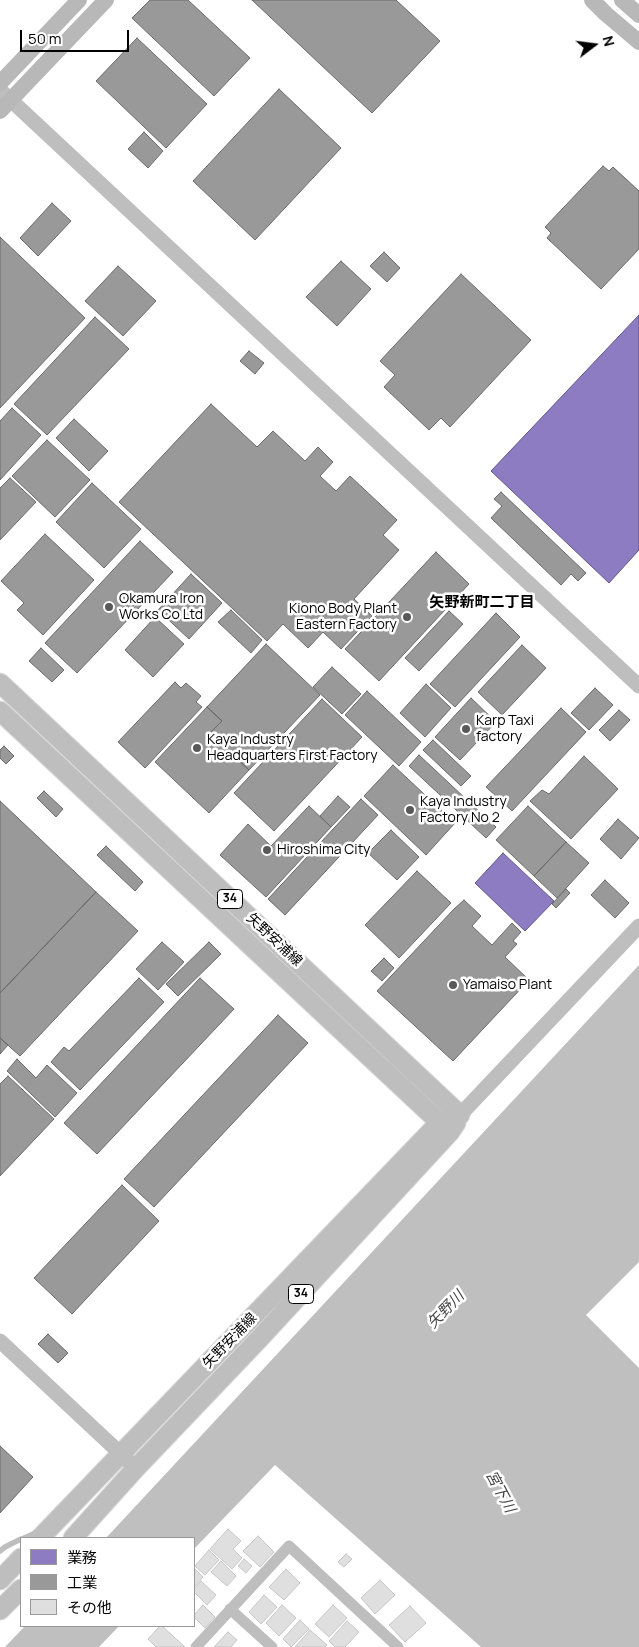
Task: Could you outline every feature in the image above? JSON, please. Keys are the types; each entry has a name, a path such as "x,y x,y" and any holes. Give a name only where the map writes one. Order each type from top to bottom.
{"main road":[{"path":"0,83 79,0"},
{"path":"4,101 106,0"},
{"path":"592,0 639,42"},
{"path":"622,0 639,16"},
{"name":"矢野安浦線","path":"0,683 460,1115 445,1127 46,1532"},
{"name":"矢野安浦線","path":"0,711 445,1127"},
{"name":"矢野安浦線","path":"74,1537 136,1468 259,1339 445,1127"},
{"path":"0,1610 20,1591"}],"street":[{"path":"4,101 639,686"},
{"path":"460,1115 639,926"},
{"path":"0,1341 136,1468"},
{"path":"196,1647 289,1546 398,1647"},
{"path":"230,1609 272,1647"}],"lane":[{"path":"30,1537 46,1532"},
{"path":"0,1551 20,1540"}],"water":[{"path":"639,965 639,1262 586,1315 639,1368 639,1647 481,1647 275,1465 195,1548 195,1537 107,1537"},
{"path":"24,1627 118,1627 99,1647 5,1647"}],"building: 業務":[{"path":"639,315 639,550 609,583 491,471"},
{"path":"503,853 554,901 525,931 475,883"}],"building: 工業":[{"path":"150,0 188,0 250,58 214,96 132,18"},
{"path":"252,0 396,0 440,41 372,113"},
{"path":"137,38 207,104 166,148 96,81"},
{"path":"279,89 341,148 255,240 193,181"},
{"path":"144,132 163,151 148,168 128,149"},
{"path":"603,166 609,171 613,167 639,191 639,249 601,289 547,238 551,233 545,227"},
{"path":"52,203 71,221 38,256 20,238"},
{"path":"0,237 85,318 0,408"},
{"path":"384,252 400,268 387,282 370,266"},
{"path":"341,261 371,289 337,326 306,297"},
{"path":"118,266 156,301 123,336 85,301"},
{"path":"461,274 531,340 450,427 441,418 429,430 384,387 395,375 380,361"},
{"path":"95,317 129,349 47,435 14,404"},
{"path":"249,351 264,363 255,374 240,361"},
{"path":"211,404 257,447 273,431 305,461 318,447 333,462 320,476 336,491 350,476 397,520 383,535 399,550 354,599 372,616 341,649 323,632 308,648 283,624 267,641 119,502"},
{"path":"12,408 41,435 0,480 0,421"},
{"path":"74,419 108,451 89,471 56,438"},
{"path":"47,440 90,480 55,517 12,476"},
{"path":"10,478 36,502 0,540 0,488"},
{"path":"92,483 141,529 104,568 56,522"},
{"path":"501,492 586,573 578,581 571,574 561,585 491,518 502,506 494,499"},
{"path":"45,534 94,580 43,635 17,610 24,603 1,581"},
{"name":"Okamura Iron Works Co Ltd","path":"140,541 173,572 77,673 45,643"},
{"name":"Kiono Body Plant Eastern Factory","path":"436,552 469,584 379,681 345,649"},
{"path":"191,574 222,603 189,639 158,610"},
{"path":"231,610 262,640 251,653 218,622"},
{"path":"449,611 463,624 419,671 405,658"},
{"path":"496,613 520,637 455,707 430,684"},
{"path":"155,617 184,644 153,677 125,650"},
{"path":"266,644 320,695 249,770 210,733 222,721 207,707"},
{"path":"522,645 546,668 502,715 478,692"},
{"path":"41,648 64,670 52,682 29,661"},
{"path":"332,667 361,694 342,714 313,687"},
{"path":"175,682 181,688 186,683 201,696 196,702 202,707 145,768 118,742"},
{"path":"426,684 451,708 425,737 400,713"},
{"path":"595,688 613,705 589,730 571,713"},
{"path":"367,691 421,742 399,766 345,715"},
{"name":"Karp Taxi factory","path":"471,698 496,722 460,760 435,737"},
{"path":"322,699 362,737 274,831 234,793"},
{"name":"Kaya Industry Headquarters First Factory","path":"207,707 222,721 210,733 249,770 209,813 155,762"},
{"path":"561,708 586,732 512,811 486,787"},
{"path":"619,710 630,720 610,741 599,730"},
{"path":"433,740 471,776 461,786 423,750"},
{"path":"4,746 14,756 6,764 0,758 0,750"},
{"path":"419,755 496,827 486,838 409,766"},
{"path":"584,756 618,789 571,839 530,801 542,790 549,794"},
{"name":"Kaya Industry Factory No 2","path":"393,765 455,823 426,855 364,796"},
{"path":"44,791 63,809 56,817 37,798"},
{"path":"338,796 350,807 331,827 320,816"},
{"path":"361,799 378,815 285,915 268,899"},
{"path":"0,801 96,892 0,993"},
{"name":"Hiroshima City","path":"309,806 331,827 266,897 220,855 248,824 271,846"},
{"path":"528,806 566,842 534,876 496,840"},
{"path":"618,819 639,838 621,859 600,839"},
{"path":"391,830 419,857 397,880 368,853"},
{"path":"566,842 589,863 557,898 534,876"},
{"path":"106,846 143,882 135,891 97,855"},
{"path":"417,871 451,903 399,958 365,925"},
{"path":"605,880 629,903 615,918 591,895"},
{"path":"566,889 570,893 556,908 552,904"},
{"path":"96,892 138,931 20,1056 0,1038 0,993"},
{"name":"Yamaiso Plant","path":"464,900 481,916 472,926 492,945 512,923 521,932 513,941 517,944 505,957 529,980 453,1061 377,991"},
{"path":"162,942 184,962 158,990 136,969"},
{"path":"209,942 221,954 178,996 166,984"},
{"path":"384,958 394,968 382,981 371,971"},
{"path":"139,978 164,1002 80,1090 51,1062 64,1047 69,1051"},
{"path":"200,978 234,1009 97,1154 64,1123"},
{"path":"278,1015 308,1043 154,1207 124,1179"},
{"path":"0,1038 8,1045 0,1054"},
{"path":"17,1059 36,1078 47,1065 77,1093 55,1117 7,1071"},
{"path":"8,1076 54,1119 0,1176 0,1084"},
{"path":"122,1185 159,1221 72,1314 34,1278"},
{"path":"48,1334 68,1353 58,1363 38,1344"},
{"path":"0,1446 33,1477 0,1513"}],"building: その他":[{"path":"228,1529 241,1541 233,1549 242,1558 232,1569 210,1549"},
{"path":"258,1536 274,1552 260,1567 243,1551"},
{"path":"209,1550 219,1560 205,1575 195,1566"},
{"path":"346,1554 352,1559 344,1567 338,1562"},
{"path":"244,1559 252,1566 246,1573 238,1566"},
{"path":"221,1561 236,1576 227,1586 211,1572"},
{"path":"195,1569 203,1577 195,1586"},
{"path":"286,1569 300,1583 284,1600 269,1587"},
{"path":"380,1580 395,1595 375,1614 361,1598"},
{"path":"201,1581 216,1595 207,1605 195,1593 195,1588"},
{"path":"264,1595 277,1607 261,1624 249,1612"},
{"path":"203,1605 215,1617 205,1628 195,1618 195,1614"},
{"path":"282,1605 296,1618 279,1636 266,1623"},
{"path":"333,1605 347,1618 329,1637 315,1624"},
{"path":"410,1606 426,1623 405,1642 389,1625"},
{"path":"300,1620 309,1629 291,1647 283,1639"},
{"path":"347,1621 359,1632 345,1647 335,1647 329,1641"},
{"path":"159,1627 163,1627 185,1647 156,1647 148,1639"},
{"path":"310,1630 327,1645 325,1647 295,1647"},
{"path":"228,1632 237,1640 231,1647 214,1647"}],"place":[{"name":"Okamura Iron Works Co Ltd","path":"109,607"},
{"name":"Kiono Body Plant Eastern Factory","path":"407,617"},
{"name":"Karp Taxi factory","path":"466,729"},
{"name":"Kaya Industry Headquarters First Factory","path":"197,748"},
{"name":"Kaya Industry Factory No 2","path":"410,810"},
{"name":"Hiroshima City","path":"267,850"},
{"name":"Yamaiso Plant","path":"453,985"}],"district":[{"name":"矢野新町二丁目","path":"482,603"}],"water label":[{"name":"矢野川","path":"446,1310"},
{"name":"宮下川","path":"500,1492"}]}
